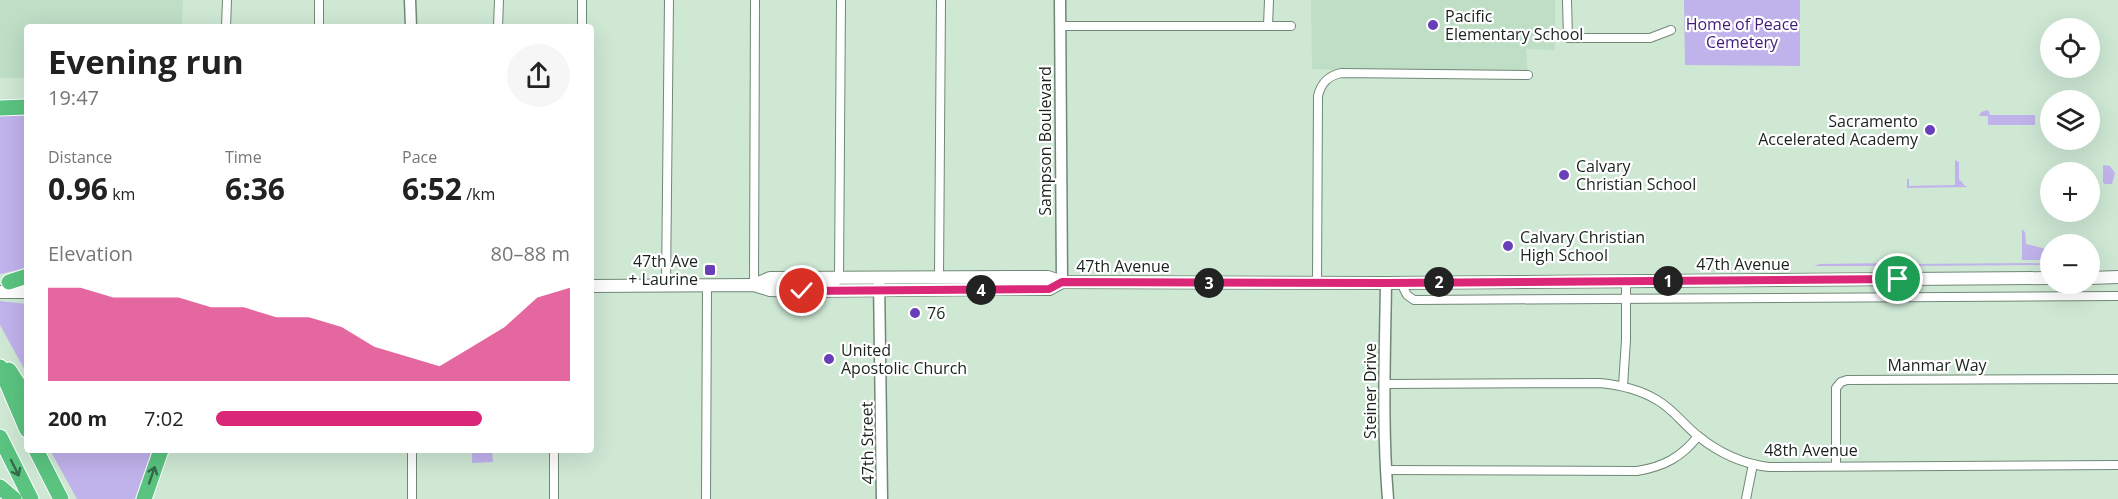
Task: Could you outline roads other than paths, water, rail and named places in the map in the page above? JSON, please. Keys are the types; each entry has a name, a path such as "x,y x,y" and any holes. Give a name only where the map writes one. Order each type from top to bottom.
{"highway":[{"path":"0,98 24,97"},
{"path":"0,108 24,107"},
{"path":"3,286 24,277"},
{"path":"0,358 24,394"},
{"path":"0,367 24,423"},
{"path":"0,437 31,499"},
{"path":"38,453 61,499"},
{"path":"144,499 160,453"},
{"path":"0,487 14,499"}],"main road":[{"name":"47th Avenue","path":"594,286 754,285 770,290 879,284 939,277 1048,277 1062,282 1317,283 2040,278"},
{"path":"2100,278 2118,277"},
{"name":"47th Avenue","path":"754,285 770,278 839,278 879,284 1049,289 1062,282"},
{"path":"3,286 24,282"},
{"path":"3,286 24,291"}],"street":[{"path":"226,24 227,0"},
{"path":"319,0 319,24"},
{"path":"411,0 411,24"},
{"path":"498,24 499,0"},
{"path":"582,0 582,24"},
{"path":"666,286 669,0"},
{"path":"754,285 755,0"},
{"path":"770,290 787,284 832,284 839,278 841,0"},
{"path":"939,277 941,0"},
{"name":"Sampson Boulevard","path":"1060,0 1062,282"},
{"path":"1268,26 1269,0"},
{"path":"1568,0 1568,38 1650,38 1671,30"},
{"path":"1060,26 1291,26"},
{"path":"1317,283 1318,96 1326,80 1341,73 1528,75"},
{"path":"1623,386 1626,281"},
{"name":"Steiner Drive","path":"1386,283 1384,384 1385,470 1388,499"},
{"name":"47th Avenue","path":"1401,283 1407,295 1414,300 2118,296"},
{"name":"47th Street","path":"879,284 882,499"},
{"path":"706,499 707,286"},
{"name":"Manmar Way","path":"1836,465 1836,388 1841,382 1847,380 2118,379"},
{"name":"48th Avenue","path":"1384,384 1600,383 1623,386 1658,400 1698,436 1724,453 1753,464 1778,467 2118,465"},
{"path":"1385,470 1637,471 1673,460 1684,452 1698,436"},
{"path":"412,453 412,499"},
{"path":"554,453 554,499"},
{"path":"1746,499 1753,464"}],"place":[{"name":"Pacific Elementary School","path":"1433,25"},
{"name":"Sacramento Accelerated Academy","path":"1930,130"},
{"name":"Calvary Christian School","path":"1564,175"},
{"name":"Calvary Christian High School","path":"1508,246"},
{"name":"47th Ave + Laurine","path":"710,270"},
{"name":"76","path":"915,313"},
{"name":"United Apostolic Church","path":"829,359"}],"park label":[{"name":"Home of Peace Cemetery","path":"1742,33"}]}
